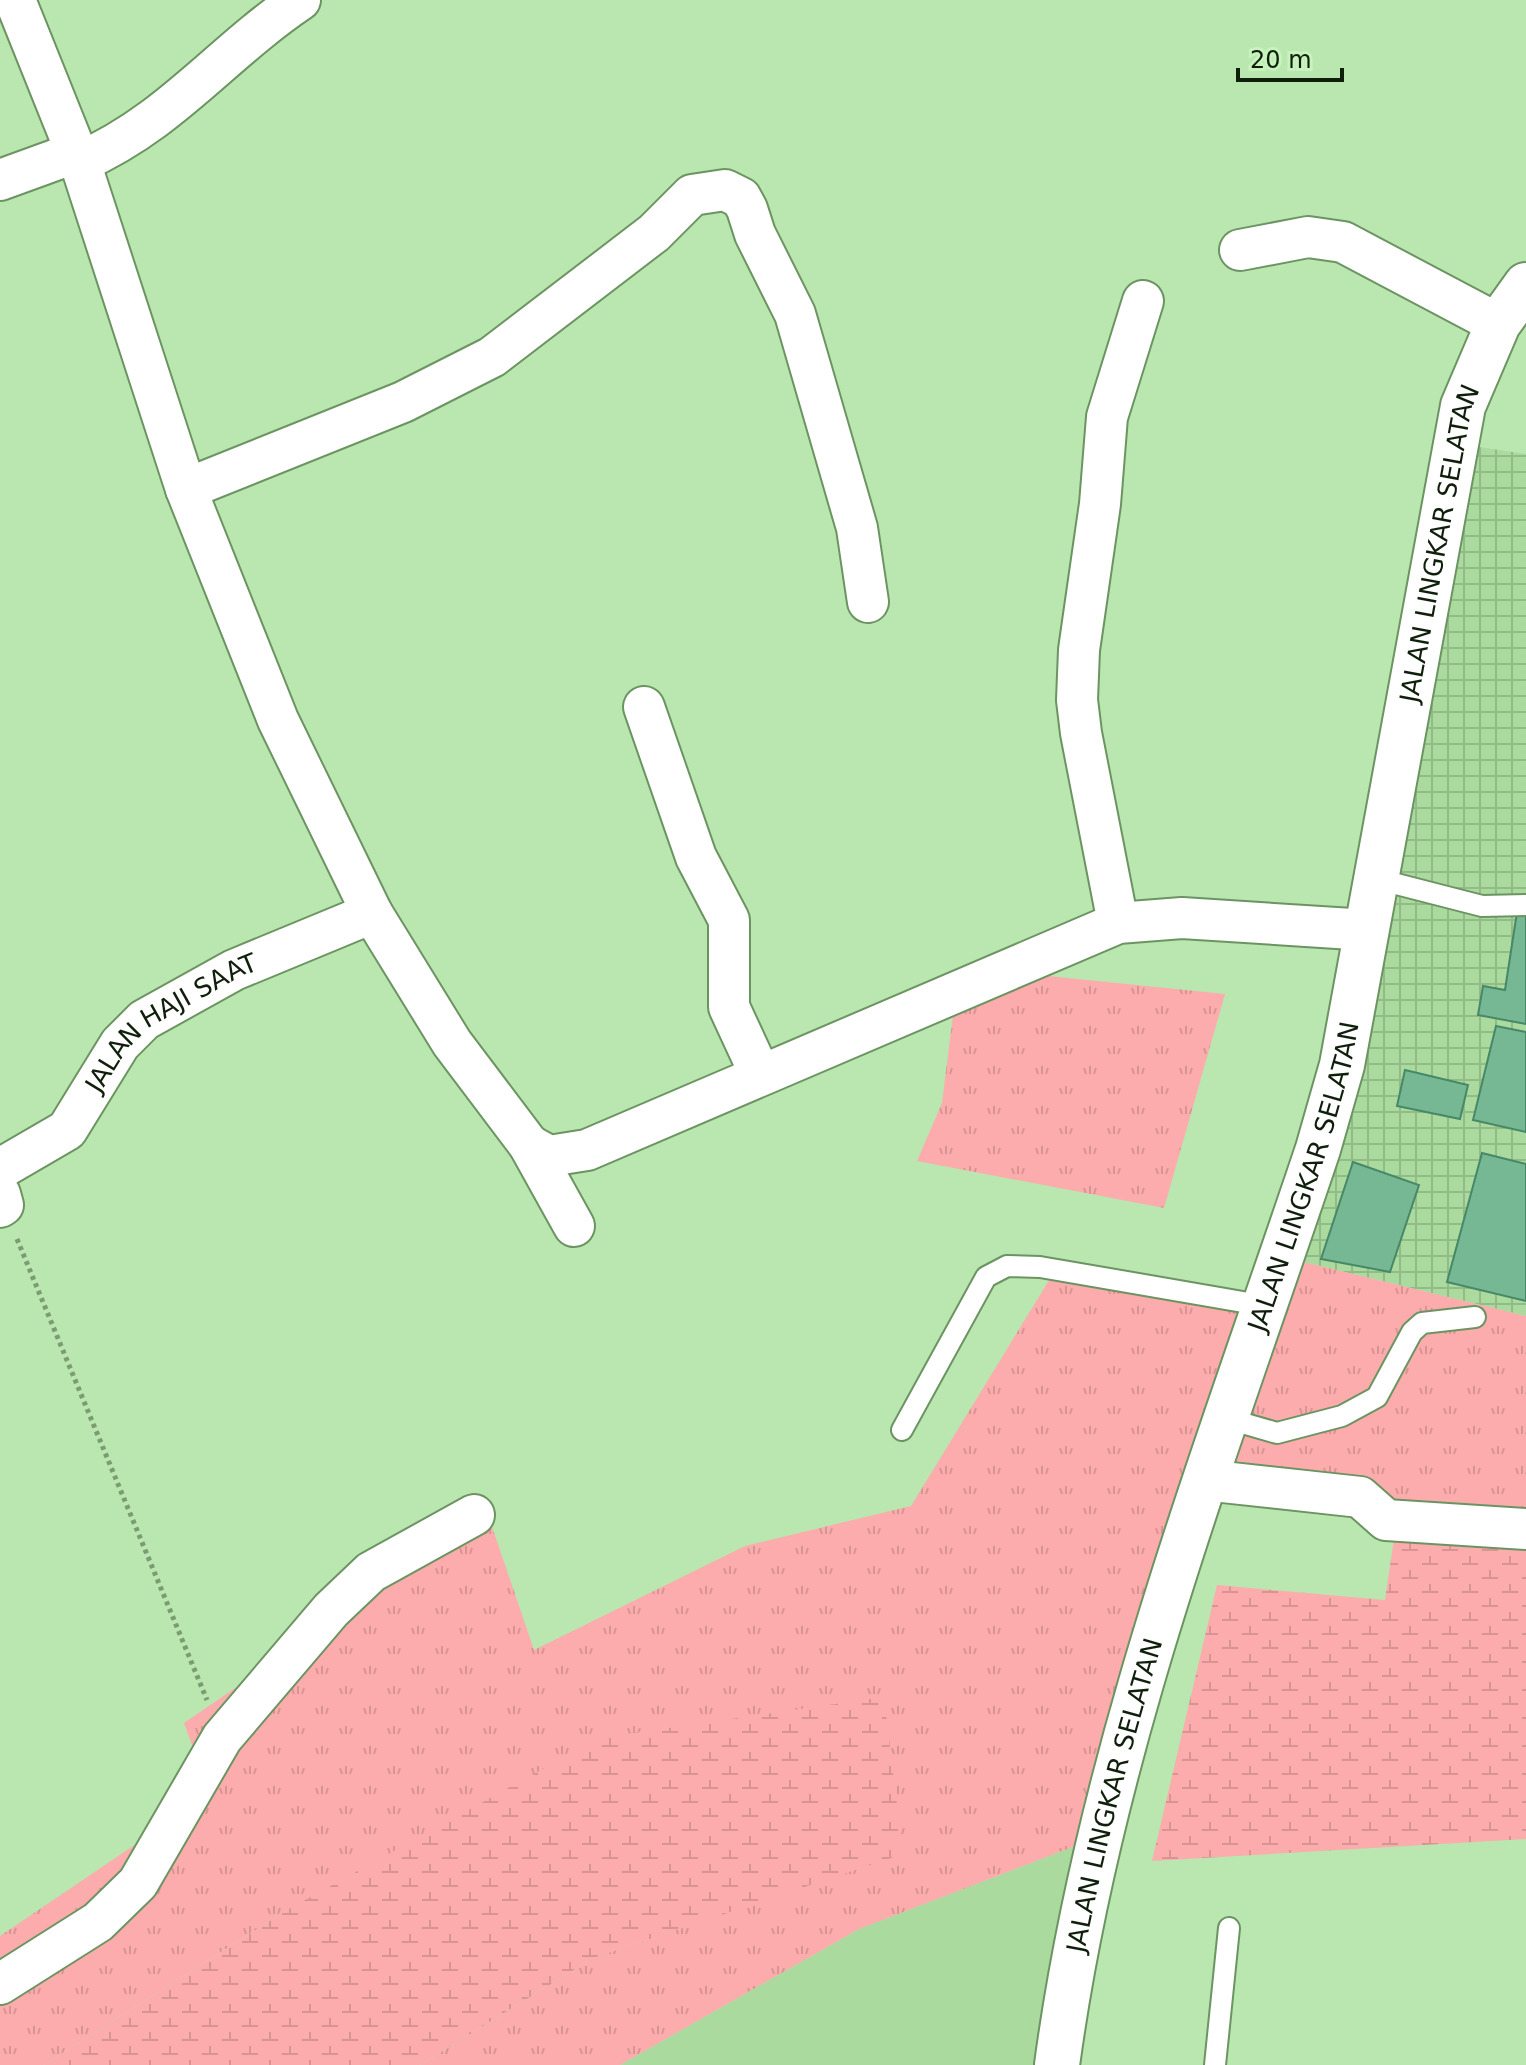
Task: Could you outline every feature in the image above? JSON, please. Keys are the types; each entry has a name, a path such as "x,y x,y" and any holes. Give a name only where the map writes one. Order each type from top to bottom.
{"main road":[{"name":"JALAN LINGKAR SELATAN","path":"1057,2065 1110,1786 1140,1677 1225,1418 1266,1306 1338,1079 1463,406 1498,324 1526,285"}],"street":[{"path":"15,0 78,157 186,489 278,720 372,913 452,1043 529,1145 574,1226"},
{"path":"0,180 117,145 157,119 265,23 300,0"},
{"path":"186,489 403,402 492,357 654,233 692,195 725,190 741,198 755,234 795,314 857,528 868,602"},
{"path":"1240,250 1308,237 1343,242 1498,324"},
{"path":"1118,923 1081,733 1077,700 1079,650 1100,504 1107,417 1143,301"},
{"path":"644,707 696,857 729,920 729,1007 760,1074"},
{"name":"JALAN HAJI SAAT","path":"1,1194 67,1130 120,1044 144,1020 234,970 372,913"},
{"path":"529,1145 549,1156 587,1150 1118,923 1182,918 1368,930"},
{"path":"1204,1480 1360,1497 1386,1520 1526,1529"},
{"path":"0,1984 98,1922 138,1883 167,1838 222,1738 331,1610 371,1572 474,1515"}],"lane":[{"path":"1377,879 1482,906 1526,905"},
{"path":"902,1430 986,1277 1007,1266 1040,1267 1266,1306"},
{"path":"1225,1418 1277,1433 1342,1416 1377,1397 1412,1332 1422,1323 1475,1317"},
{"path":"1215,2065 1229,1928"}],"path":[{"path":"1,1194 222,1738"}],"shaded area":[{"path":"1459,444 1526,454 1526,1316 1275,1255 1375,961"},
{"path":"1104,1835 1071,2065 620,2065 859,1929"}],"green space":[{"path":"959,967 1225,994 1164,1208 917,1161 942,1103"},
{"path":"1275,1255 1526,1316 1526,1550 1395,1532 1208,1474 1104,1835 859,1929 620,2065 420,2065 593,1958 903,1853 287,1910 44,2065 0,2065 0,1936 210,1794 184,1723 488,1515 534,1650 745,1546 911,1506 1054,1272 1253,1316"},
{"path":"1395,1532 1526,1550 1526,1839 1152,1861 1217,1585 1385,1600"},
{"path":"884,1697 903,1854 593,1958 420,2065 44,2065 287,1910 599,1738"}],"building":[{"path":"1526,911 1526,1024 1478,1015 1483,986 1505,990 1517,912"},
{"path":"1496,1026 1526,1032 1526,1132 1473,1120"},
{"path":"1405,1070 1468,1085 1460,1119 1397,1106"},
{"path":"1482,1153 1526,1164 1526,1301 1447,1282"},
{"path":"1353,1162 1419,1185 1390,1272 1321,1259"}]}
